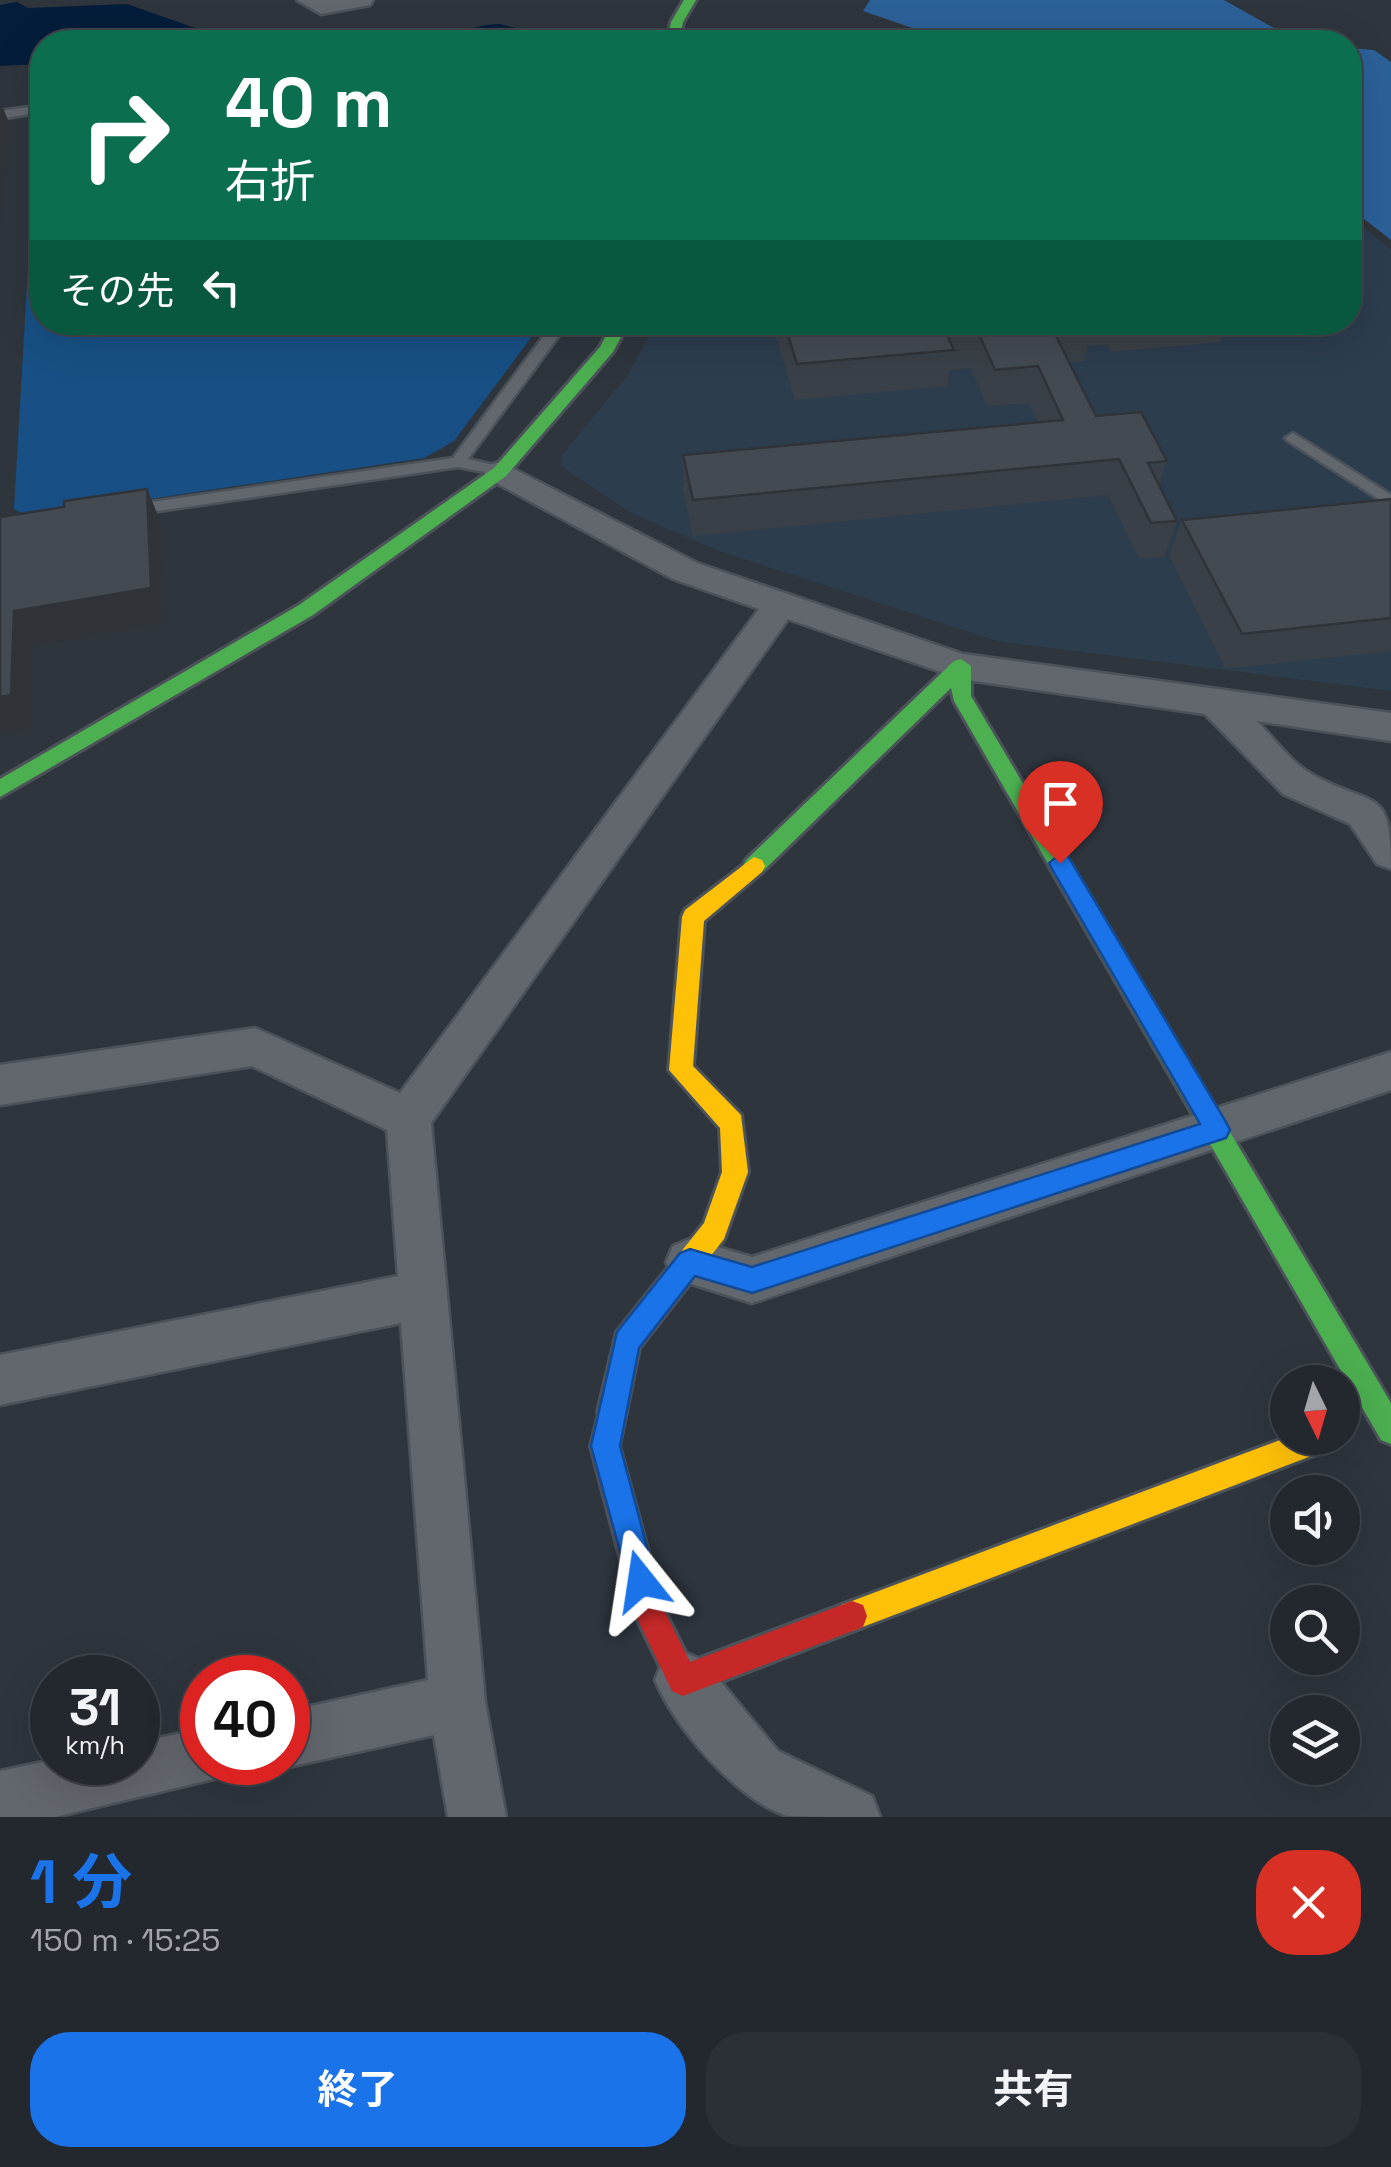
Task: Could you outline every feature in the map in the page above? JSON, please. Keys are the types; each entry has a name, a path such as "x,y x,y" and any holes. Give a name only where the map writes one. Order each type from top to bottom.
{"street":[{"path":"308,0 322,7 362,0"},
{"path":"675,30 690,0"},
{"path":"0,789 306,610 500,472 607,349 614,335"},
{"path":"500,472 685,571 961,666 1391,727"},
{"path":"477,1817 458,1702 408,1118 779,606"},
{"path":"961,666 962,696 1218,1130 1377,1422"},
{"path":"852,1817 758,1772 683,1680 650,1614 606,1446 626,1342 715,1230 735,1172 732,1123 681,1070 694,917 790,836 961,666"},
{"path":"1218,705 1296,784 1364,813 1391,853"},
{"path":"0,1085 255,1048 408,1118"},
{"path":"690,1262 752,1280 1391,1070"},
{"path":"0,1380 423,1296"},
{"path":"683,1680 1277,1455"},
{"path":"310,1733 458,1702"},
{"path":"0,1800 180,1762"}],"lane":[{"path":"0,115 30,111"},
{"path":"458,462 552,335"},
{"path":"1293,438 1391,502"},
{"path":"114,512 458,462 500,472"}],"shaded area":[{"path":"870,0 1224,0 1278,30 918,30 863,11"},
{"path":"17,2 28,8 127,4 201,30 30,30 30,65 0,66 0,5"},
{"path":"500,24 525,30 471,30"},
{"path":"1362,49 1374,50 1391,62 1391,240 1362,217"},
{"path":"1362,227 1391,249 1391,691 997,641 719,551 631,513 561,466 562,455 627,376 649,335 1362,335"},
{"path":"30,232 30,335 533,335 454,441 424,458 29,517 14,509"}],"building":[{"path":"788,335 947,335 954,350 797,364"},
{"path":"979,335 1056,335 1096,416 1141,412 1167,461 1148,463 1177,521 1151,523 1119,459 693,500 683,455 1063,420 1038,366 995,370"},
{"path":"147,489 151,588 14,611 11,695 0,697 0,517 64,507 64,501"},
{"path":"1391,499 1391,618 1242,634 1182,520"}],"traffic: fast":[{"path":"675,30 690,0"},
{"path":"0,789 306,610 500,472 607,349 614,335"},
{"path":"754,866 961,666 961,696 1391,1430"}],"traffic: slow":[{"path":"612,1412 627,1342 715,1230 735,1172 732,1123 681,1070 693,917 754,866"},
{"path":"852,1616 1277,1455"}],"traffic: jam":[{"path":"612,1412 605,1446 650,1614 683,1680 852,1616"}],"route":[{"path":"641,1581 606,1446 626,1342 690,1262 752,1280 1218,1130 1060,863"}]}
